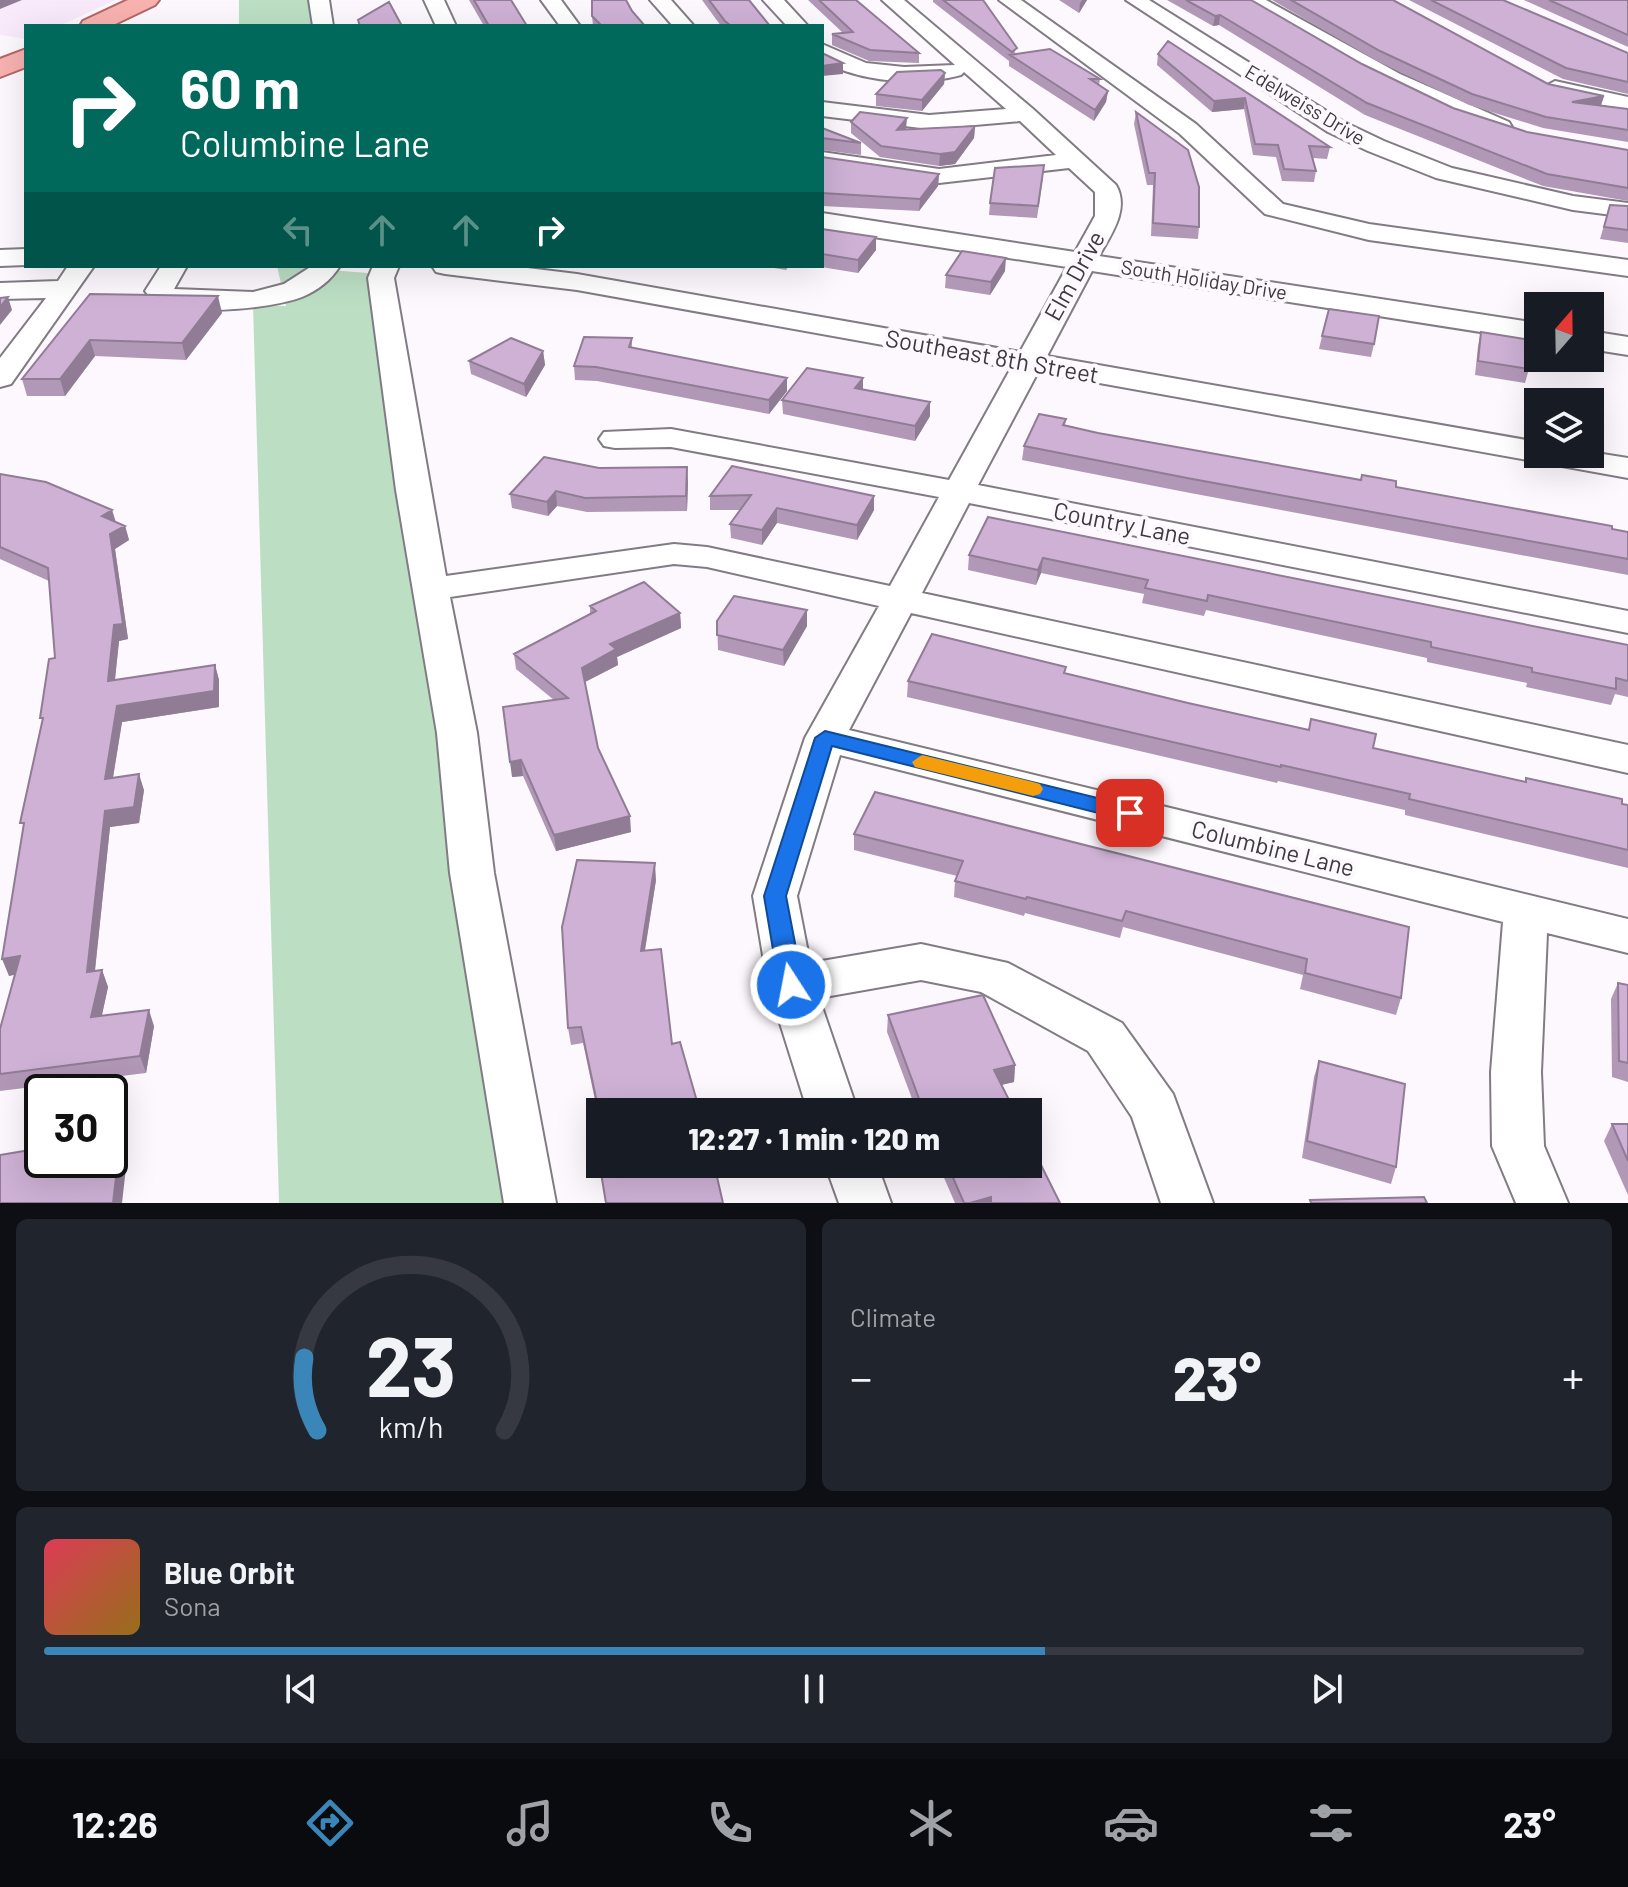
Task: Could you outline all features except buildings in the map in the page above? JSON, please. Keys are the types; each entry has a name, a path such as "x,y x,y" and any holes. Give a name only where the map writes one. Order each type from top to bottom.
{"main road":[{"path":"96,24 147,0"},
{"path":"0,69 24,58"}],"street":[{"path":"319,0 323,24"},
{"path":"434,0 445,24"},
{"path":"551,0 569,24"},
{"path":"660,0 682,24"},
{"path":"773,0 796,24"},
{"name":"Elm Drive","path":"828,1098 791,985 775,896 825,738 1108,216 1107,190 1025,114 892,0"},
{"path":"1009,0 1188,129 1274,209 1369,232 1628,268"},
{"name":"Edelweiss Drive","path":"1136,0 1336,127 1376,146 1444,173 1573,203 1628,210"},
{"path":"1252,0 1392,79 1490,124 1520,131"},
{"path":"824,51 844,64 875,69 939,74 972,68"},
{"path":"1540,80 1580,95 1628,104"},
{"path":"824,109 929,122 1025,114"},
{"path":"824,159 939,176 1074,160"},
{"name":"South Holiday Drive","path":"824,221 1524,330"},
{"path":"0,258 24,257"},
{"path":"173,268 159,291 167,296 235,299 273,298 314,282 325,268"},
{"path":"385,268 381,278 412,490 457,733 472,873 530,1203"},
{"name":"Southeast 8th Street","path":"462,268 577,282 1524,450"},
{"path":"0,291 74,278"},
{"path":"0,378 74,278"},
{"path":"1604,342 1628,346"},
{"name":"Country Lane","path":"615,439 671,438 1628,622"},
{"path":"1604,464 1628,468"},
{"path":"431,589 674,554 707,557 1628,759"},
{"name":"Columbine Lane","path":"825,738 1628,936"},
{"path":"1526,912 1516,1072 1518,1146 1542,1203"},
{"path":"791,985 921,962 992,976 1105,1037 1155,1109 1187,1203"},
{"path":"856,1178 865,1203"}],"shaded area":[{"path":"0,0 116,0 63,24 24,24 24,39 0,35"}],"green space":[{"path":"239,0 325,0 329,24 239,24"},
{"path":"277,268 381,274 522,1203 279,1203 253,305 286,306"}],"slow traffic":[{"path":"922,762 1033,789"}],"route":[{"path":"791,985 775,896 825,738 1130,813"}]}
